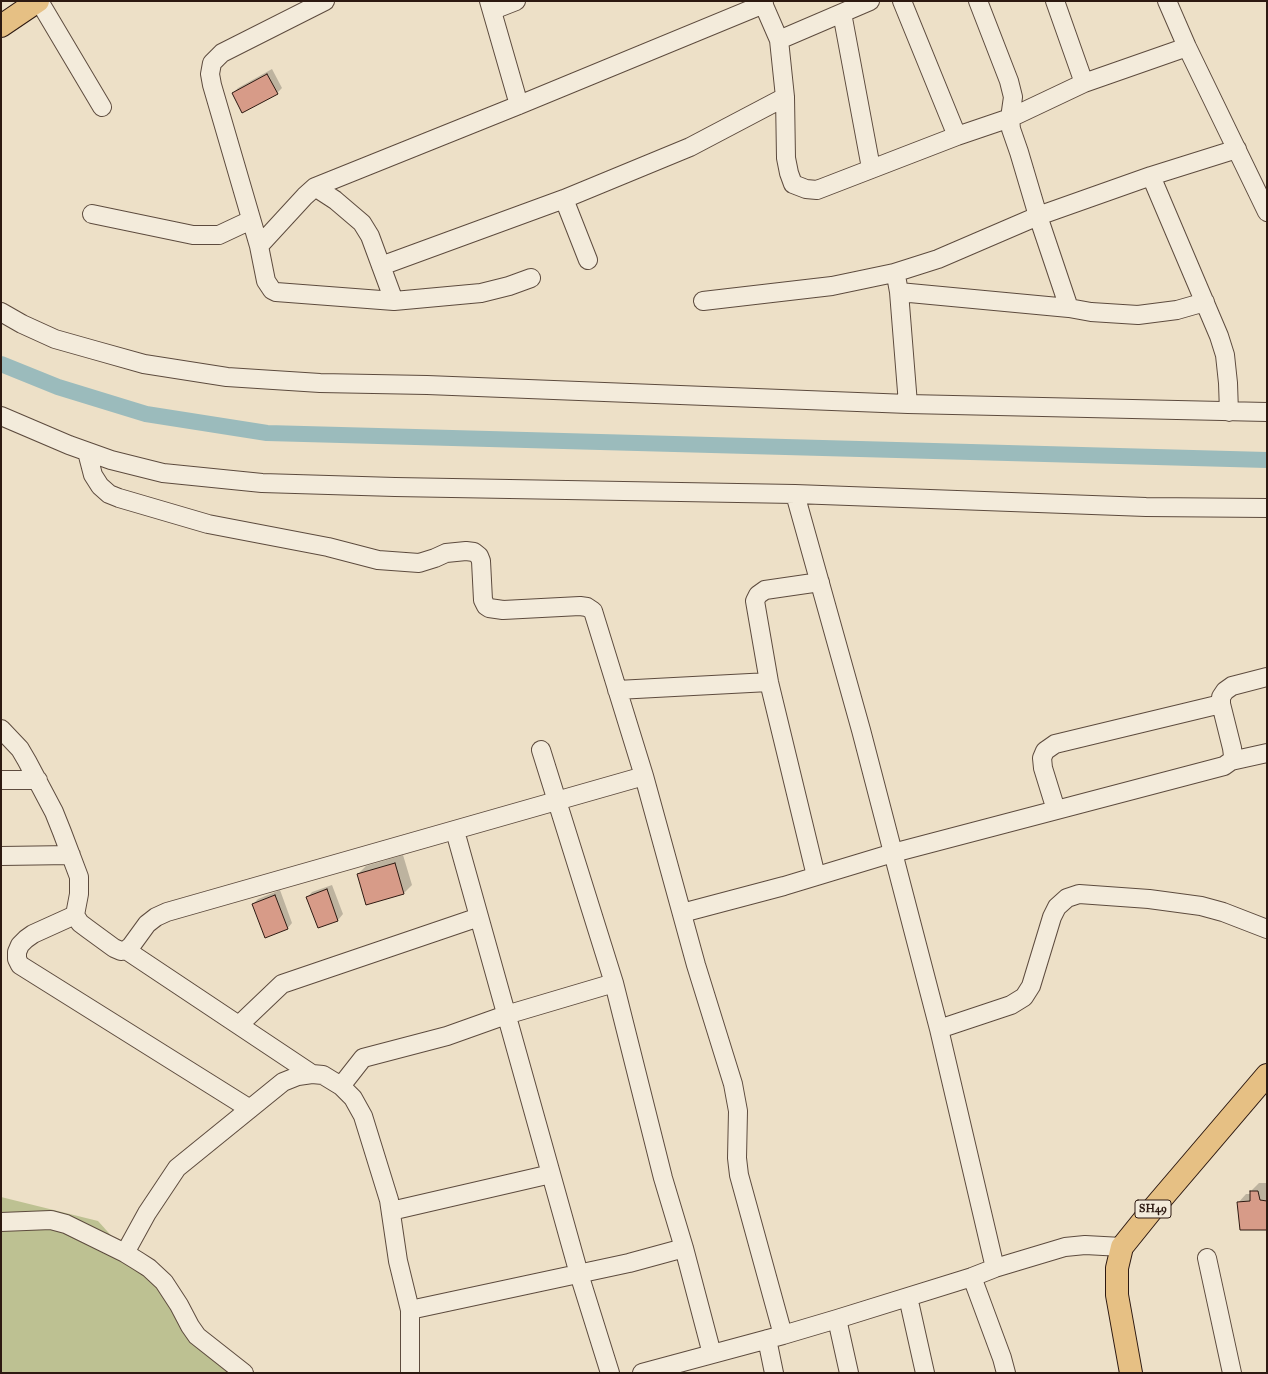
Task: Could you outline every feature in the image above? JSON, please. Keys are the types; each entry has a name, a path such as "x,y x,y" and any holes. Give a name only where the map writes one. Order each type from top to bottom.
{"main road":[{"path":"1,26 38,1"},
{"name":"SH49","path":"1130,1373 1117,1295 1117,1268 1122,1247 1150,1211 1267,1075"}],"street":[{"path":"38,1 102,107"},
{"path":"325,1 222,54 212,62 210,74 212,85 259,246 266,281 272,290 276,292 394,301 481,294 531,278"},
{"path":"516,1 491,6 519,105"},
{"path":"779,40 870,1"},
{"path":"902,1 957,136"},
{"path":"978,1 1009,81 1013,97 1010,118 1011,130 1069,308"},
{"path":"1055,1 1084,83"},
{"path":"1167,1 1187,47 1267,212"},
{"path":"259,246 315,187 519,105 763,3 779,40 785,97 786,158 793,184 806,189 817,190 871,168 1010,118 1084,83 1187,47"},
{"path":"842,13 871,168"},
{"path":"381,266 564,199 690,147 785,97"},
{"path":"703,301 832,286 894,273 938,259 1038,216 1151,176 1237,149"},
{"path":"1151,176 1205,302 1225,355 1229,412"},
{"path":"315,187 335,200 362,223 370,236 394,301"},
{"path":"564,199 588,260"},
{"path":"92,214 193,235 218,235 251,220"},
{"path":"894,273 899,292 908,404"},
{"path":"899,292 1069,308 1091,312 1138,315 1177,310 1205,302"},
{"path":"1,312 22,324 55,339 144,364 227,377 320,383 427,385 908,404 1267,412"},
{"path":"1,416 87,452 111,460 163,473 262,483 395,487 795,494 1146,507 1267,508"},
{"path":"87,452 93,475 100,486 110,494 119,498 208,524 328,547 378,560 419,563 446,553 466,551 474,552 479,556 481,561 483,600 489,608 503,610 587,606 593,611 644,776 696,965 733,1084 738,1111 737,1158 739,1175 775,1337 774,1373"},
{"path":"795,494 861,730 939,1029 995,1268"},
{"path":"816,876 769,682 755,601 758,595 765,590 820,582"},
{"path":"1231,761 1233,756 1232,748 1221,704 1221,696 1232,686 1267,677"},
{"path":"617,690 769,682"},
{"path":"1056,810 1043,768 1042,758 1045,751 1055,744 1221,704"},
{"path":"1,729 20,749 54,812 79,877 76,916 80,923 114,948 126,950 312,1074"},
{"path":"541,750 614,983 663,1178 684,1248 712,1354"},
{"path":"682,912 784,886 893,853 1224,766 1231,761 1267,753"},
{"path":"126,950 131,946 147,924 156,917 167,912 644,776"},
{"path":"1,780 38,780"},
{"path":"455,831 579,1274 610,1373"},
{"path":"1,856 71,855"},
{"path":"939,1029 1011,1005 1024,997 1031,986 1054,912 1057,907 1067,898 1079,894 1149,899 1200,906 1223,912 1267,929"},
{"path":"1,958 33,934 76,916"},
{"path":"239,1025 282,984 479,917"},
{"path":"20,945 17,952 17,959 20,965 27,970 250,1109"},
{"path":"341,1086 363,1058 447,1036 506,1014 614,983"},
{"path":"125,1253 147,1213 177,1168 283,1082 298,1076 312,1074 323,1075 341,1086 354,1098 363,1116 391,1211 398,1261 410,1310 410,1373"},
{"path":"391,1211 551,1174"},
{"path":"1,1222 51,1220 66,1224 125,1253 148,1268 164,1282 197,1336 244,1373"},
{"path":"642,1373 694,1366 712,1354 837,1319 1065,1247 1085,1245 1122,1247"},
{"path":"410,1310 629,1263 684,1248"},
{"path":"1207,1258 1232,1373"},
{"path":"972,1277 1002,1358 1006,1373"},
{"path":"908,1297 925,1373"},
{"path":"837,1319 849,1373"}],"green space":[{"path":"1,1197 98,1221 235,1373 1,1373"}],"building":[{"path":"267,74 278,94 242,113 232,93"},
{"path":"395,863 404,894 366,905 357,874"},
{"path":"327,889 338,921 318,928 306,897"},
{"path":"275,895 288,929 265,938 252,904"},
{"path":"1250,1191 1258,1191 1260,1200 1267,1201 1267,1230 1240,1230 1237,1202 1250,1201"}],"waterway":[{"path":"1,364 58,387 146,414 267,433 1267,460"}]}
